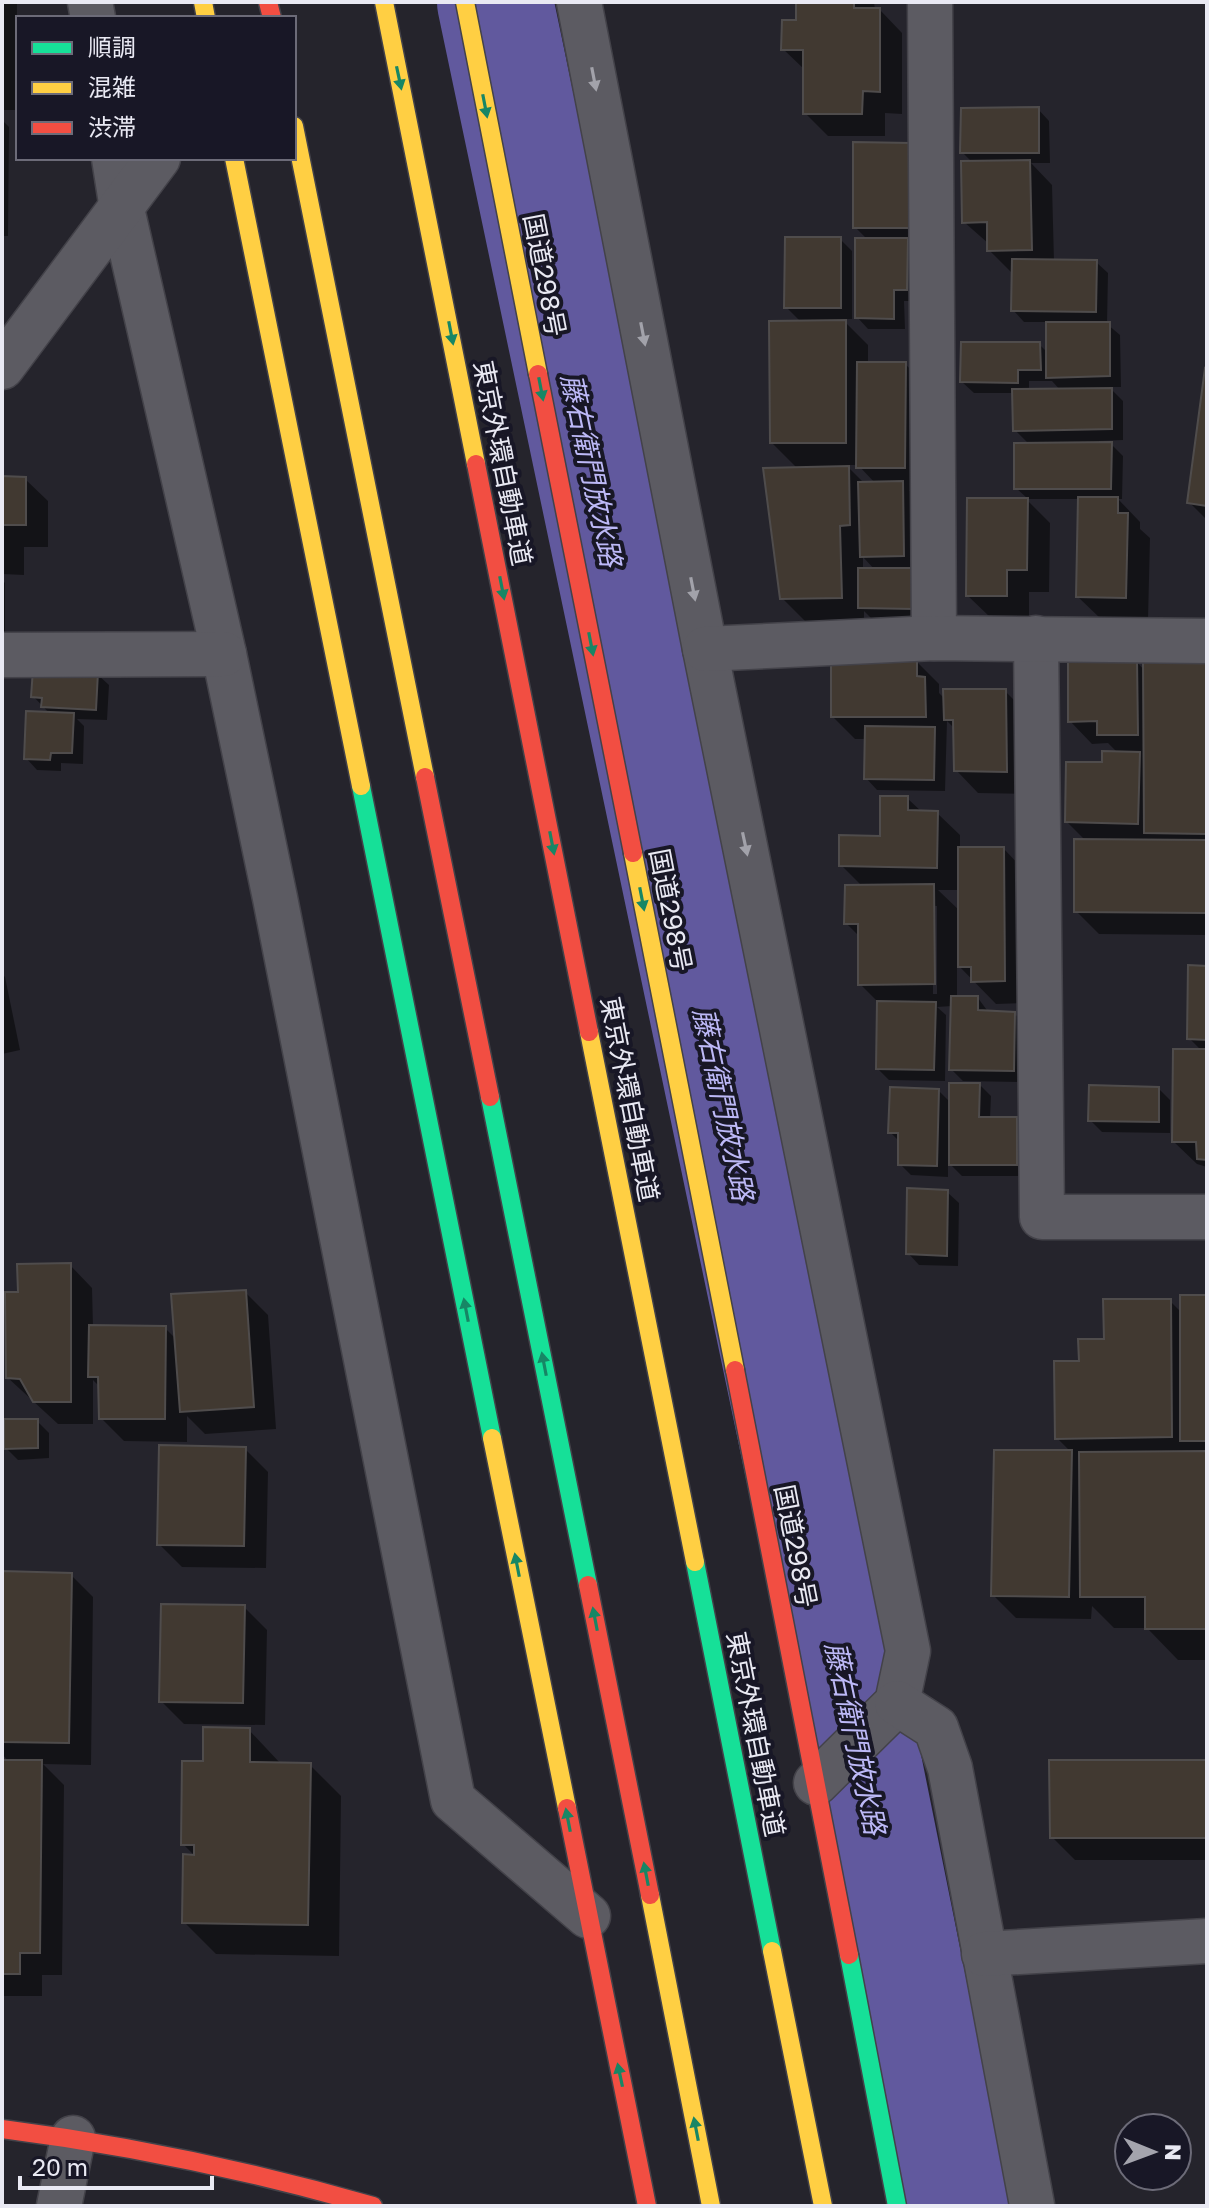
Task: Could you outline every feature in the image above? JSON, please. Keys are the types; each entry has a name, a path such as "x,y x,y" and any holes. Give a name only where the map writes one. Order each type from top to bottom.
{"main road":[{"name":"東京外環自動車道","path":"384,2 823,2206"},
{"name":"国道298号","path":"465,2 897,2206"},
{"path":"296,136 711,2206"},
{"path":"234,160 647,2206"},
{"path":"2,2129 188,2158 373,2206"}],"street":[{"path":"579,2 705,649 908,1651 897,1703 816,1783"},
{"path":"930,2 934,638"},
{"path":"114,160 122,209 224,654 279,914 453,1800 588,1916"},
{"path":"2,367 157,160"},
{"path":"705,649 934,638 1207,641"},
{"path":"1036,638 1042,1217 1207,1217"},
{"path":"2,655 224,654"},
{"path":"897,1703 936,1728 950,1768 1032,2205"},
{"path":"984,1954 1207,1941"},
{"path":"59,2206 73,2138"}],"building":[{"path":"796,2 854,2 854,8 880,8 880,92 863,91 862,114 803,114 803,50 781,50 782,20 796,20"},
{"path":"1039,107 1039,153 960,153 961,108"},
{"path":"853,142 911,143 911,228 853,228"},
{"path":"1030,160 1032,250 987,251 987,222 962,223 961,161"},
{"path":"785,237 841,237 841,308 784,308"},
{"path":"855,238 908,238 907,290 894,290 894,319 855,318"},
{"path":"1012,259 1097,260 1096,312 1011,311"},
{"path":"846,320 846,443 770,443 769,321"},
{"path":"1046,322 1110,322 1110,376 1046,378"},
{"path":"961,342 1040,342 1041,370 1018,370 1018,383 960,382"},
{"path":"857,362 906,362 905,468 856,468"},
{"path":"1207,369 1207,506 1187,503"},
{"path":"1112,388 1112,429 1013,431 1012,389"},
{"path":"1112,442 1111,489 1014,489 1014,443"},
{"path":"849,466 850,525 840,526 842,598 780,599 763,468"},
{"path":"2,476 26,477 26,525 2,525"},
{"path":"903,481 904,556 860,557 858,482"},
{"path":"1078,497 1118,497 1118,513 1128,513 1126,598 1076,597"},
{"path":"967,498 1028,498 1027,570 1007,570 1007,596 966,596"},
{"path":"858,568 913,568 914,609 858,608"},
{"path":"831,659 917,659 917,676 925,677 926,717 831,717"},
{"path":"1068,659 1137,659 1138,735 1097,735 1097,721 1068,722"},
{"path":"1143,660 1207,661 1207,834 1144,833"},
{"path":"33,669 98,672 96,710 41,707 42,698 31,697"},
{"path":"943,689 1006,689 1007,772 954,771 953,720 944,720"},
{"path":"26,711 74,713 72,753 51,753 50,760 24,759"},
{"path":"865,726 935,727 934,780 864,779"},
{"path":"1102,751 1140,752 1138,824 1065,822 1066,762 1102,762"},
{"path":"880,796 908,796 908,810 938,811 937,868 839,866 839,835 880,836"},
{"path":"1074,839 1207,840 1207,913 1074,912"},
{"path":"958,847 1004,847 1005,981 971,982 971,967 958,967"},
{"path":"934,884 935,984 858,985 858,924 844,924 845,885"},
{"path":"1188,965 1207,966 1207,1040 1187,1039"},
{"path":"951,996 978,996 978,1010 1015,1012 1014,1071 949,1070"},
{"path":"877,1001 936,1002 934,1070 876,1069"},
{"path":"1173,1049 1207,1049 1207,1160 1197,1159 1196,1142 1172,1142"},
{"path":"949,1083 980,1083 979,1117 1017,1117 1017,1165 949,1165"},
{"path":"1089,1085 1159,1087 1159,1122 1088,1121"},
{"path":"890,1087 939,1089 937,1166 898,1165 898,1133 888,1133"},
{"path":"907,1188 948,1190 947,1256 906,1254"},
{"path":"71,1263 71,1402 33,1402 20,1379 6,1378 5,1292 18,1292 17,1264"},
{"path":"246,1290 254,1407 180,1412 171,1294"},
{"path":"1180,1295 1207,1295 1207,1441 1180,1441"},
{"path":"1103,1299 1171,1299 1172,1437 1055,1439 1054,1361 1079,1361 1078,1339 1104,1339"},
{"path":"89,1325 166,1326 165,1419 99,1419 98,1377 88,1377"},
{"path":"4,1419 38,1419 38,1448 4,1449"},
{"path":"159,1445 246,1447 244,1546 157,1545"},
{"path":"994,1450 1072,1450 1069,1597 991,1596"},
{"path":"1207,1451 1207,1629 1145,1629 1145,1597 1080,1597 1079,1452"},
{"path":"2,1571 72,1573 69,1743 2,1742"},
{"path":"161,1604 245,1605 243,1703 159,1702"},
{"path":"203,1727 250,1728 250,1762 311,1763 308,1925 182,1923 183,1854 194,1855 194,1845 181,1845 182,1761 203,1761"},
{"path":"2,1760 42,1760 40,1953 20,1953 20,1974 2,1974"},
{"path":"1049,1760 1207,1760 1207,1838 1050,1838"}],"waterway":[{"name":"藤右衛門放水路","path":"495,2 828,1587 953,2206"}],"traffic: fast":[{"path":"361,786 492,1438"},
{"path":"490,1097 588,1585"},
{"path":"695,1562 772,1951"},
{"path":"849,1955 897,2206"}],"traffic: slow":[{"path":"203,2 206,16"},
{"path":"384,2 476,464"},
{"path":"465,2 538,374"},
{"path":"296,136 425,777"},
{"path":"234,160 361,786"},
{"path":"633,853 735,1370"},
{"path":"589,1032 695,1562"},
{"path":"492,1438 567,1808"},
{"path":"650,1895 711,2206"},
{"path":"772,1951 823,2206"}],"traffic: jam":[{"path":"268,2 272,16"},
{"path":"538,374 633,853"},
{"path":"476,464 589,1032"},
{"path":"425,777 490,1097"},
{"path":"735,1370 849,1955"},
{"path":"588,1585 650,1895"},
{"path":"567,1808 647,2206"},
{"path":"2,2129 189,2160 373,2206"}]}
